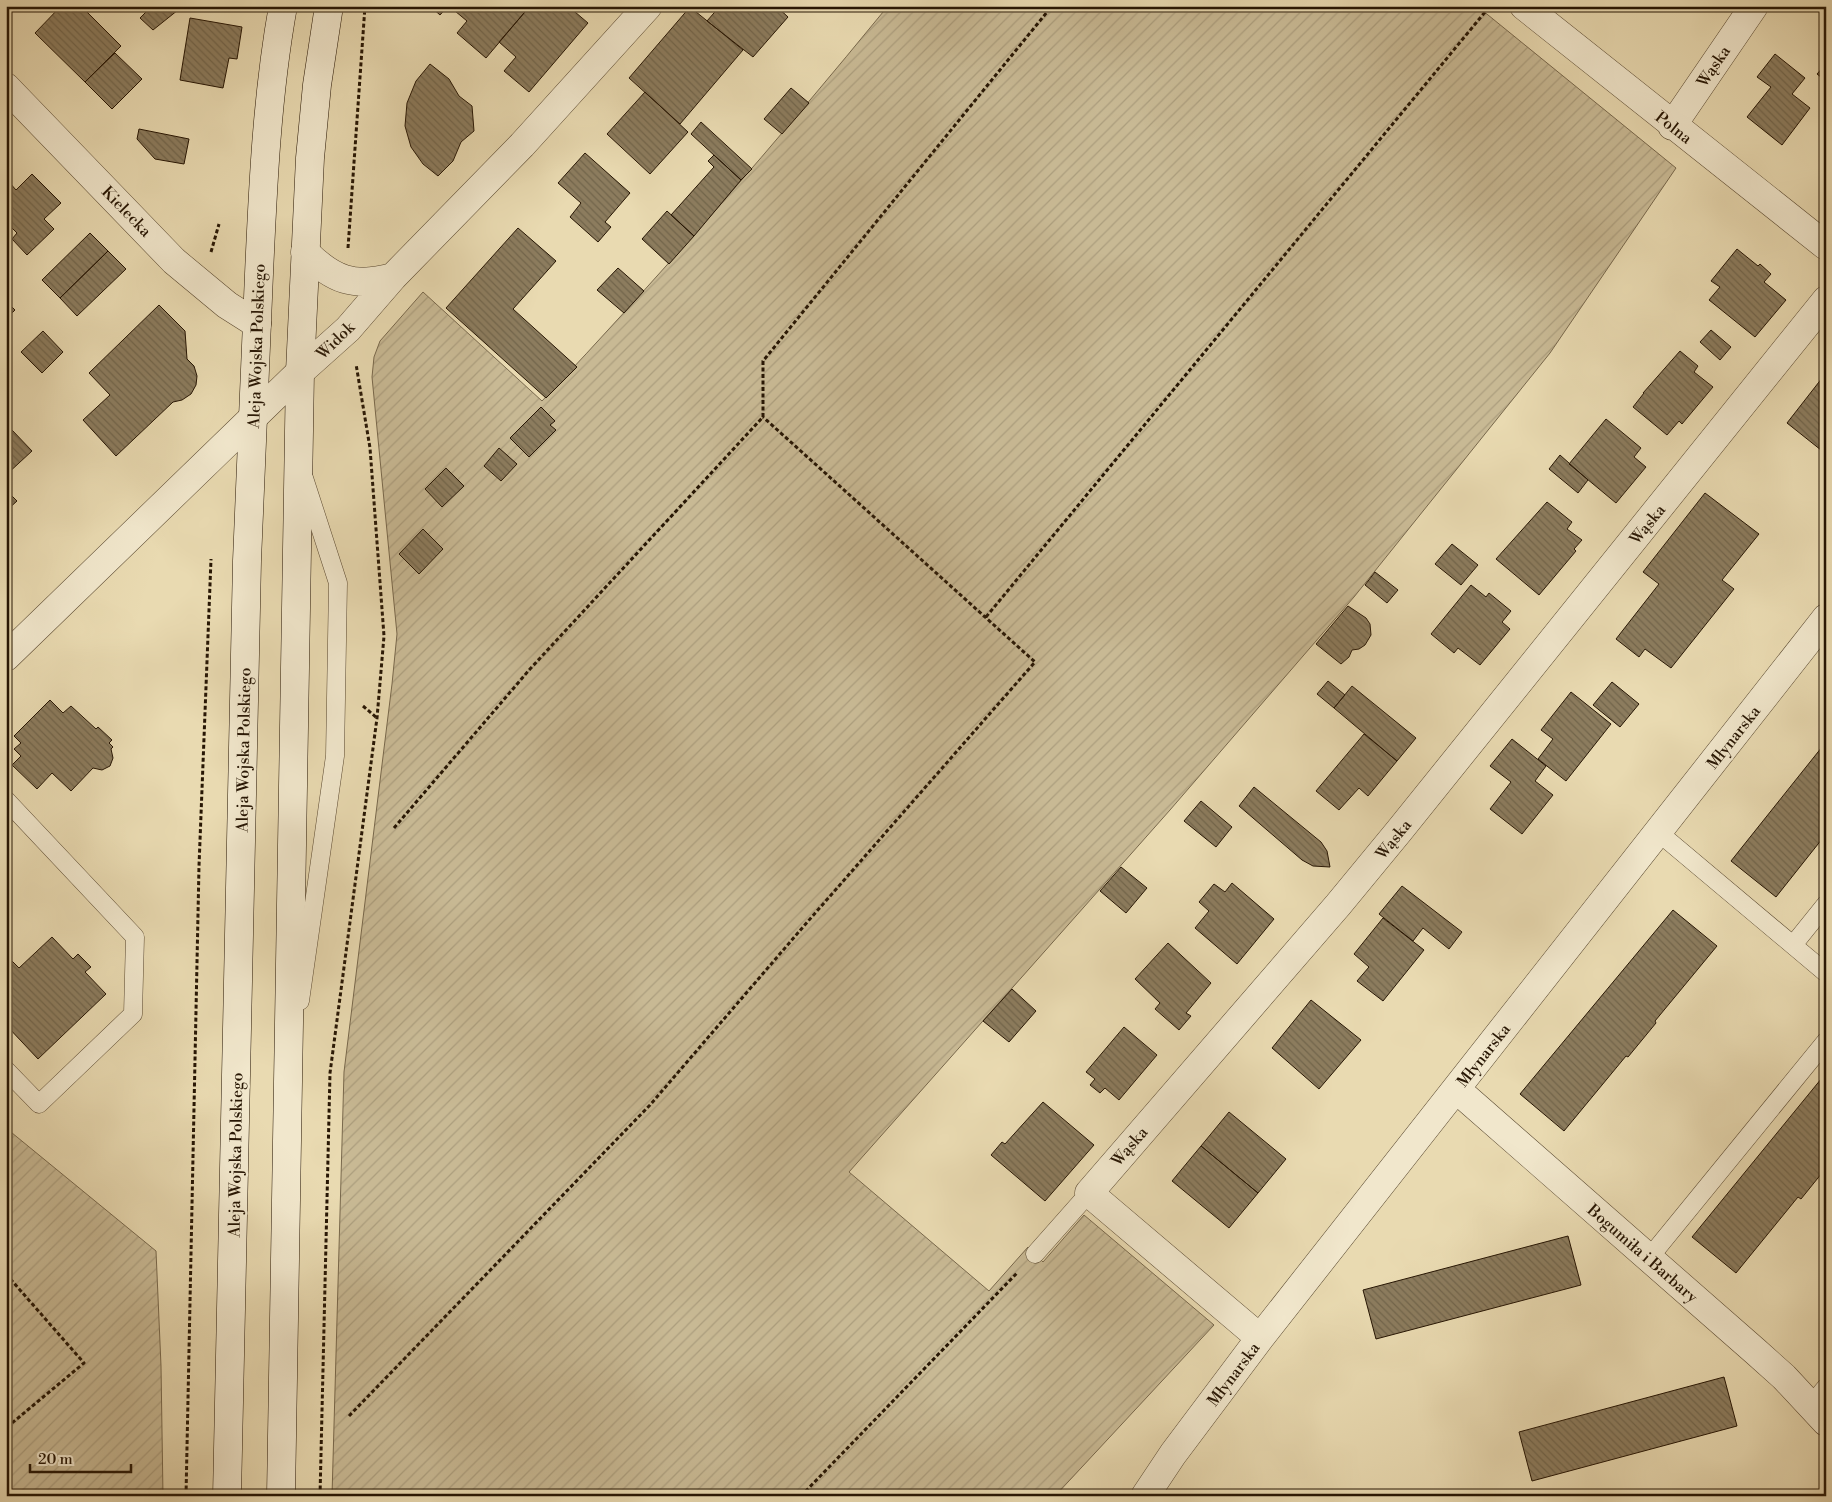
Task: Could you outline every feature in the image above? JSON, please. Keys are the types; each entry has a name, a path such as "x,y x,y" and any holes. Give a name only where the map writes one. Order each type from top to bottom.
{"street":[{"name":"Aleja Wojska Polskiego","path":"227,1496 252,420 265,150 270,93 283,6"},
{"path":"281,1496 300,372 311,149 329,6"},
{"name":"Widok","path":"6,657 300,372 348,329 393,277 522,145 648,6"},
{"name":"Polna","path":"1524,6 1672,126 1826,246"},
{"name":"Wąska","path":"1672,126 1754,6"},
{"name":"Kielecka","path":"6,87 174,261 227,305 257,324"},
{"path":"305,252 325,270 346,280 362,283 376,282 393,277"},
{"name":"Wąska","path":"1089,1193 1399,832 1826,300"},
{"name":"Młynarska","path":"1145,1496 1173,1454 1260,1338 1826,618"},
{"name":"Bogumiła i Barbary","path":"1456,1089 1755,1351 1821,1405"},
{"path":"1089,1193 1260,1338"}],"lane":[{"path":"287,1094 335,756 338,583 298,457"},
{"path":"6,800 135,937 133,1014 39,1104 6,1070"},
{"path":"1658,832 1826,973"},
{"path":"1793,945 1826,904"},
{"path":"1649,1258 1826,1041"},
{"path":"1035,1254 1089,1193"}],"path":[{"path":"348,256 365,6"},
{"path":"394,828 530,669 763,417 763,361 1052,6"},
{"path":"986,618 1490,6"},
{"path":"320,1496 330,1073 377,718 384,636 370,448 356,363"},
{"path":"349,1416 650,1105 1035,662 763,417"},
{"path":"186,1496 199,856 211,559"},
{"path":"801,1496 1035,1254"},
{"path":"6,1274 84,1363 6,1428"}],"shaded area":[{"path":"888,6 1477,6 1676,168 1550,353 1354,597 1170,810 849,1172 989,1291 1028,1247 1043,1262 1084,1215 1214,1325 1055,1496 332,1496 344,1072 397,634 372,377 374,357 380,341 423,292 542,401 718,207"},
{"path":"6,1128 156,1251 161,1366 163,1496 6,1496"}],"building":[{"path":"61,6 81,6 121,46 85,82 35,33"},
{"path":"152,6 179,6 178,10 153,30 140,18"},
{"path":"430,6 448,6 440,15"},
{"path":"449,6 530,6 486,58 457,33 467,21"},
{"path":"530,6 568,6 588,23 529,92 504,71 516,57 499,42"},
{"path":"720,6 776,6 788,17 753,57 707,21"},
{"path":"690,7 743,50 680,124 629,78"},
{"path":"190,18 242,27 237,59 229,58 223,88 180,80"},
{"path":"115,53 142,79 112,109 85,82"},
{"path":"1775,54 1805,78 1792,94 1810,108 1782,145 1747,117 1771,87 1757,77"},
{"path":"430,64 449,79 459,96 472,106 474,131 461,142 453,161 438,176 423,164 411,147 405,126 407,103 416,81"},
{"path":"1826,64 1826,81 1817,74"},
{"path":"791,88 809,103 782,134 764,119"},
{"path":"645,92 688,132 650,174 607,134"},
{"path":"701,122 752,169 741,180 691,134"},
{"path":"139,129 189,139 184,164 155,159 137,139"},
{"path":"585,153 630,193 605,222 611,227 598,242 570,217 581,203 558,183"},
{"path":"714,155 741,180 694,236 671,215 714,167 708,161"},
{"path":"32,174 61,203 44,219 54,229 27,255 12,239 17,233 6,222 6,184 9,182 16,190"},
{"path":"667,211 694,236 669,264 642,239"},
{"path":"518,228 556,261 513,309 577,367 546,398 446,308"},
{"path":"90,233 108,251 60,298 42,280"},
{"path":"1737,249 1758,266 1760,264 1771,274 1764,282 1786,300 1755,337 1709,300 1720,287 1711,281"},
{"path":"108,251 126,269 77,316 60,298"},
{"path":"618,268 644,291 624,313 597,290"},
{"path":"6,301 15,310 6,319"},
{"path":"159,305 185,331 187,359 194,366 197,376 196,385 191,394 182,400 173,402 116,456 83,420 110,395 89,373"},
{"path":"1711,330 1731,347 1720,360 1700,342"},
{"path":"43,331 63,352 42,373 21,352"},
{"path":"1680,351 1698,366 1694,372 1713,387 1682,424 1679,421 1667,435 1633,407"},
{"path":"1826,373 1826,454 1787,423"},
{"path":"541,407 555,421 550,425 556,430 529,457 510,438"},
{"path":"1606,419 1641,448 1634,457 1646,467 1616,503 1569,464"},
{"path":"12,430 32,451 6,475 6,436"},
{"path":"499,448 517,464 501,481 484,466"},
{"path":"1560,455 1588,480 1578,493 1549,469"},
{"path":"446,468 464,486 442,507 425,489"},
{"path":"6,490 17,501 6,511"},
{"path":"1705,493 1759,534 1722,580 1734,589 1671,668 1645,649 1639,657 1616,639 1659,584 1643,572"},
{"path":"1547,502 1572,522 1567,529 1582,540 1574,549 1576,551 1539,595 1496,559"},
{"path":"423,529 443,549 419,574 399,554"},
{"path":"1452,544 1478,565 1461,585 1435,564"},
{"path":"1375,572 1398,590 1387,603 1365,585"},
{"path":"1471,585 1486,597 1489,593 1511,611 1502,622 1510,629 1480,665 1458,648 1454,653 1431,634"},
{"path":"1348,606 1366,618 1370,624 1371,635 1365,645 1359,649 1352,650 1349,657 1341,664 1316,644"},
{"path":"1328,681 1345,695 1334,708 1317,694"},
{"path":"1612,682 1639,704 1620,727 1593,705"},
{"path":"1352,686 1416,738 1397,761 1334,708"},
{"path":"1571,692 1611,724 1566,781 1538,759 1553,739 1541,730"},
{"path":"50,700 63,713 71,706 96,729 98,727 112,740 109,743 113,747 111,749 113,758 110,766 102,770 93,768 71,791 52,773 37,789 12,765 21,756 14,749 21,743 14,736"},
{"path":"1364,734 1397,761 1368,796 1359,788 1339,810 1316,791"},
{"path":"1512,739 1546,766 1535,781 1553,795 1522,834 1490,809 1511,782 1490,766"},
{"path":"1826,742 1826,834 1776,897 1731,861"},
{"path":"1254,787 1321,842 1327,851 1330,867 1313,866 1302,860 1239,806"},
{"path":"1201,801 1232,827 1216,847 1184,821"},
{"path":"1121,867 1147,888 1126,913 1100,891"},
{"path":"1232,883 1274,919 1237,964 1195,928 1209,911 1199,902 1214,884 1225,892"},
{"path":"1402,886 1462,932 1449,949 1423,928 1413,941 1379,914"},
{"path":"1673,910 1717,946 1628,1057 1626,1056 1564,1131 1520,1094"},
{"path":"1383,918 1424,950 1383,1001 1357,981 1369,967 1354,954"},
{"path":"52,937 73,959 78,954 91,967 85,972 106,994 38,1059 6,1025 6,955 19,968"},
{"path":"1168,943 1211,983 1186,1013 1191,1016 1179,1030 1155,1009 1160,1003 1135,979"},
{"path":"1012,989 1036,1011 1009,1042 983,1021"},
{"path":"1311,1000 1361,1040 1319,1089 1272,1048"},
{"path":"1124,1027 1157,1055 1119,1100 1105,1088 1100,1093 1090,1085 1095,1079 1086,1072"},
{"path":"1826,1073 1826,1168 1801,1199 1798,1197 1736,1273 1692,1237"},
{"path":"1043,1102 1094,1145 1045,1201 991,1155 1002,1142 1005,1144"},
{"path":"1229,1112 1286,1159 1258,1193 1201,1146"},
{"path":"1201,1146 1258,1193 1229,1228 1172,1181"},
{"path":"1568,1236 1581,1285 1376,1339 1363,1290"},
{"path":"1724,1377 1737,1426 1532,1481 1519,1432"}]}
